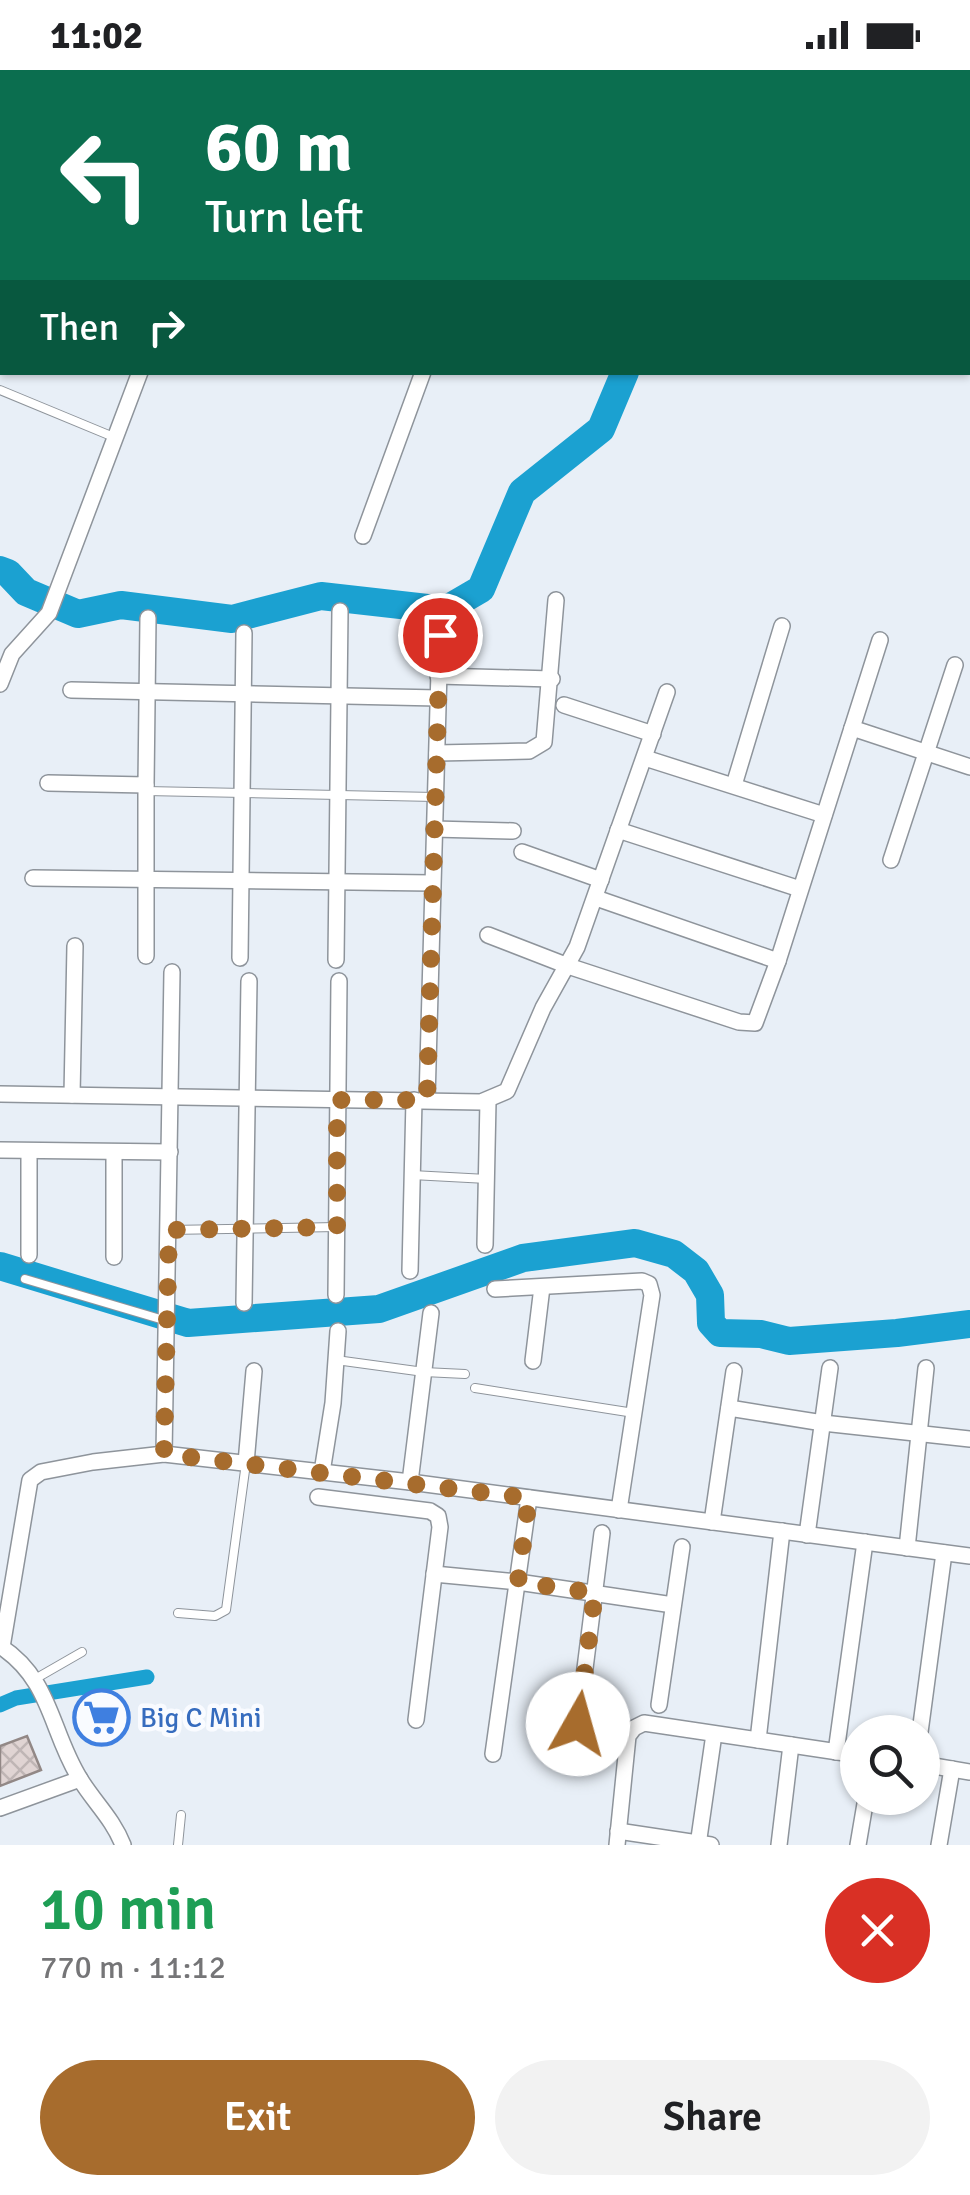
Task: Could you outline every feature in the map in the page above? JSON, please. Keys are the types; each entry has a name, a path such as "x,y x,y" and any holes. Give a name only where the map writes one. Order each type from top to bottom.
{"street":[{"path":"0,684 12,654 49,613 139,375"},
{"path":"362,536 422,375"},
{"path":"436,752 539,748 546,732 556,600"},
{"path":"336,960 340,611"},
{"path":"146,956 148,618"},
{"path":"734,786 782,626"},
{"path":"240,958 244,633"},
{"path":"410,1270 412,1175 421,1100 432,883 440,635"},
{"path":"488,935 568,966 750,1025 759,1018 880,640"},
{"path":"891,860 954,666"},
{"path":"438,676 552,679"},
{"path":"72,690 438,698"},
{"path":"0,1094 488,1100 508,1092 596,898 668,692"},
{"path":"564,705 653,734"},
{"path":"852,728 970,767"},
{"path":"645,758 824,815"},
{"path":"48,784 146,788"},
{"path":"434,829 513,831"},
{"path":"618,830 800,888"},
{"path":"522,852 601,880"},
{"path":"33,878 432,883"},
{"path":"596,898 778,961"},
{"path":"72,1095 75,946"},
{"path":"164,1454 172,972"},
{"path":"336,1295 340,981"},
{"path":"244,1303 249,982"},
{"path":"486,1245 488,1100"},
{"path":"0,1150 170,1152"},
{"path":"29,1150 29,1255"},
{"path":"114,1152 114,1257"},
{"path":"495,1289 649,1284 652,1295 619,1510"},
{"path":"532,1361 542,1286"},
{"path":"410,1482 431,1314"},
{"path":"322,1472 338,1331"},
{"path":"807,1534 830,1368"},
{"path":"907,1548 926,1368"},
{"path":"246,1464 254,1371"},
{"path":"712,1522 734,1371"},
{"path":"729,1408 822,1423 970,1439"},
{"path":"123,1845 117,1829 80,1779 29,1668 1,1647 30,1480 42,1472 164,1454 410,1482 970,1556"},
{"path":"318,1497 430,1511 438,1516 440,1528 416,1720"},
{"path":"493,1754 529,1498"},
{"path":"758,1740 782,1531"},
{"path":"574,1756 602,1533"},
{"path":"836,1752 864,1542"},
{"path":"659,1705 682,1547"},
{"path":"922,1715 944,1552"},
{"path":"434,1574 673,1605"},
{"path":"714,1734 702,1844 618,1838 628,1736 644,1724 758,1740 840,1753"},
{"path":"780,1845 791,1745"},
{"path":"940,1767 970,1772"},
{"path":"940,1845 952,1769"},
{"path":"0,1808 80,1779"},
{"path":"858,1845 863,1815"}],"lane":[{"path":"0,390 116,438"},
{"path":"146,788 435,797"},
{"path":"412,1175 487,1178"},
{"path":"169,1230 337,1227"},
{"path":"25,1278 166,1321"},
{"path":"336,1360 465,1374"},
{"path":"475,1388 634,1412"},
{"path":"178,1614 215,1616 226,1610 246,1464"},
{"path":"35,1679 82,1652"},
{"path":"178,1845 182,1815"}],"building":[{"name":"Big C Mini","path":"108,1692 122,1731 95,1743 78,1705"},
{"path":"27,1736 41,1770 0,1786 0,1746"}],"waterway":[{"path":"0,570 26,592 78,614 121,605 232,619 321,596 445,610 481,589 522,492 601,429 624,375"},
{"path":"0,1266 188,1323 379,1309 523,1258 635,1243 674,1254 696,1271 710,1295 711,1323 720,1333 761,1334 789,1341 970,1324"},
{"path":"0,1705 16,1698 147,1677"}],"place":[{"name":"Big C Mini","path":"101,1718"}],"route":[{"path":"440,635 427,1100 337,1100 337,1227 169,1230 164,1454 529,1498 518,1582 595,1593 578,1724"}]}
